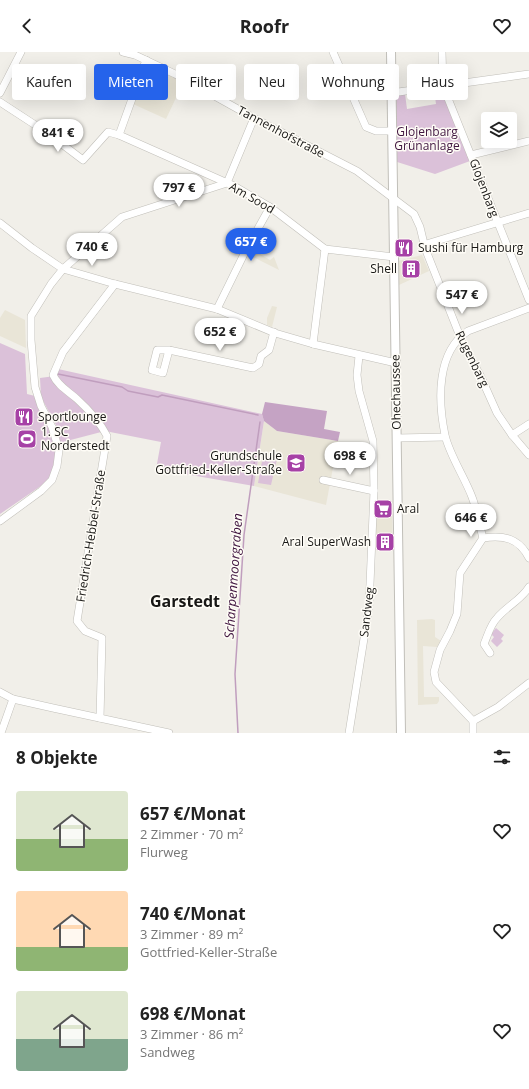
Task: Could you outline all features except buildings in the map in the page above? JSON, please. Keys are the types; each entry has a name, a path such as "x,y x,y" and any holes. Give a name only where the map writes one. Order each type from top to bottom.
{"main road":[{"name":"Ohechaussee","path":"391,52 391,64"},
{"name":"Ohechaussee","path":"391,100 401,733"}],"street":[{"path":"0,93 21,52"},
{"name":"Tannenhofstraße","path":"123,52 135,53 254,118 357,171 392,197"},
{"path":"333,52 366,127 376,131 392,130"},
{"name":"Glojenbarg","path":"442,52 442,64"},
{"path":"119,135 146,60"},
{"path":"468,83 529,74"},
{"name":"Glojenbarg","path":"449,100 529,300"},
{"name":"Am Sood","path":"0,102 46,132 83,160 108,132 119,135 227,183 270,207 325,249"},
{"path":"0,521 41,491 52,480 57,466 58,450 54,434 41,406 35,387 31,340 31,316 51,284 63,268 122,217 227,183 254,118"},
{"path":"471,155 529,141"},
{"name":"Rugenbarg","path":"392,197 414,214 420,228 424,245 460,336 497,413 512,435 529,455"},
{"path":"217,309 246,250 270,207"},
{"path":"424,245 529,213"},
{"path":"0,223 32,248 63,268 115,284 217,309 274,332 314,344 359,356 396,363"},
{"path":"314,344 325,249 394,257"},
{"name":"Friedrich-Hebbel-Straße","path":"100,718 102,638 85,631 77,621 107,436 101,424 78,400 57,383 53,375 63,352 115,284"},
{"path":"473,733 473,721 436,682 434,672 440,650 457,614 460,573 482,538 472,497 445,437 443,415 443,373 446,358 451,347 460,336 468,331 529,308"},
{"path":"169,350 253,368 259,364 261,356 269,350 274,332"},
{"name":"Sandweg","path":"349,733 369,607 374,491 374,441 359,391 357,375 359,356"},
{"path":"512,435 529,424"},
{"path":"397,438 445,437"},
{"path":"323,480 374,491"},
{"path":"482,538 497,536 507,537 518,542 525,550 529,558"},
{"path":"490,653 484,644 496,618 524,595 529,587"},
{"path":"473,721 498,707 529,683"},
{"path":"0,692 13,698 169,733"},
{"path":"1,733 13,698"}],"shaded area":[{"path":"168,74 176,79 176,98 166,119 133,104 134,100 168,100"},
{"path":"252,249 270,260 274,257 279,270 247,254"},
{"name":"Shell","path":"422,255 429,271 399,285 398,261"},
{"path":"272,306 277,307 272,327 267,325 267,318"},
{"path":"5,310 25,320 26,348 0,336 0,318"},
{"path":"265,402 327,411 324,429 340,432 338,441 277,431 264,421 262,414"},
{"name":"Grundschule Gottfried-Keller-Straße","path":"264,421 277,431 338,441 326,505 254,486"},
{"name":"Aral","path":"375,504 392,504 393,548 376,549"},
{"path":"417,620 435,620 435,637 441,641 437,647 423,646 424,697 439,697 439,701 437,704 418,705"}],"green space":[{"name":"Glojenbarg Grünanlage","path":"405,94 407,109 436,104 435,100 446,100 470,161 435,174 394,161 394,100 399,100 399,95"},
{"name":"1. SC Norderstedt","path":"0,343 25,354 27,394 35,396 51,427 57,450 51,479 0,514"},
{"path":"58,369 262,414 264,421 254,486 156,469 161,442 105,431 59,443 56,425 41,397 40,378 55,376"},
{"path":"263,456 277,459 271,485 258,483"},
{"path":"496,628 504,635 501,639 503,641 497,647 491,641 494,637 491,634"}],"waterway":[{"name":"Scharpenmoorgraben","path":"58,374 122,387 128,391 158,397 162,395 258,415"},
{"name":"Scharpenmoorgraben","path":"238,733 235,674 244,535 260,422"}],"place":[{"name":"Sushi für Hamburg","path":"404,248"},
{"name":"Shell","path":"411,269"},
{"name":"Sportlounge","path":"24,417"},
{"name":"1. SC Norderstedt","path":"27,439"},
{"name":"Grundschule Gottfried-Keller-Straße","path":"296,463"},
{"name":"Aral","path":"383,509"},
{"name":"Aral SuperWash","path":"385,542"}],"district":[{"name":"Garstedt","path":"185,601"}]}
